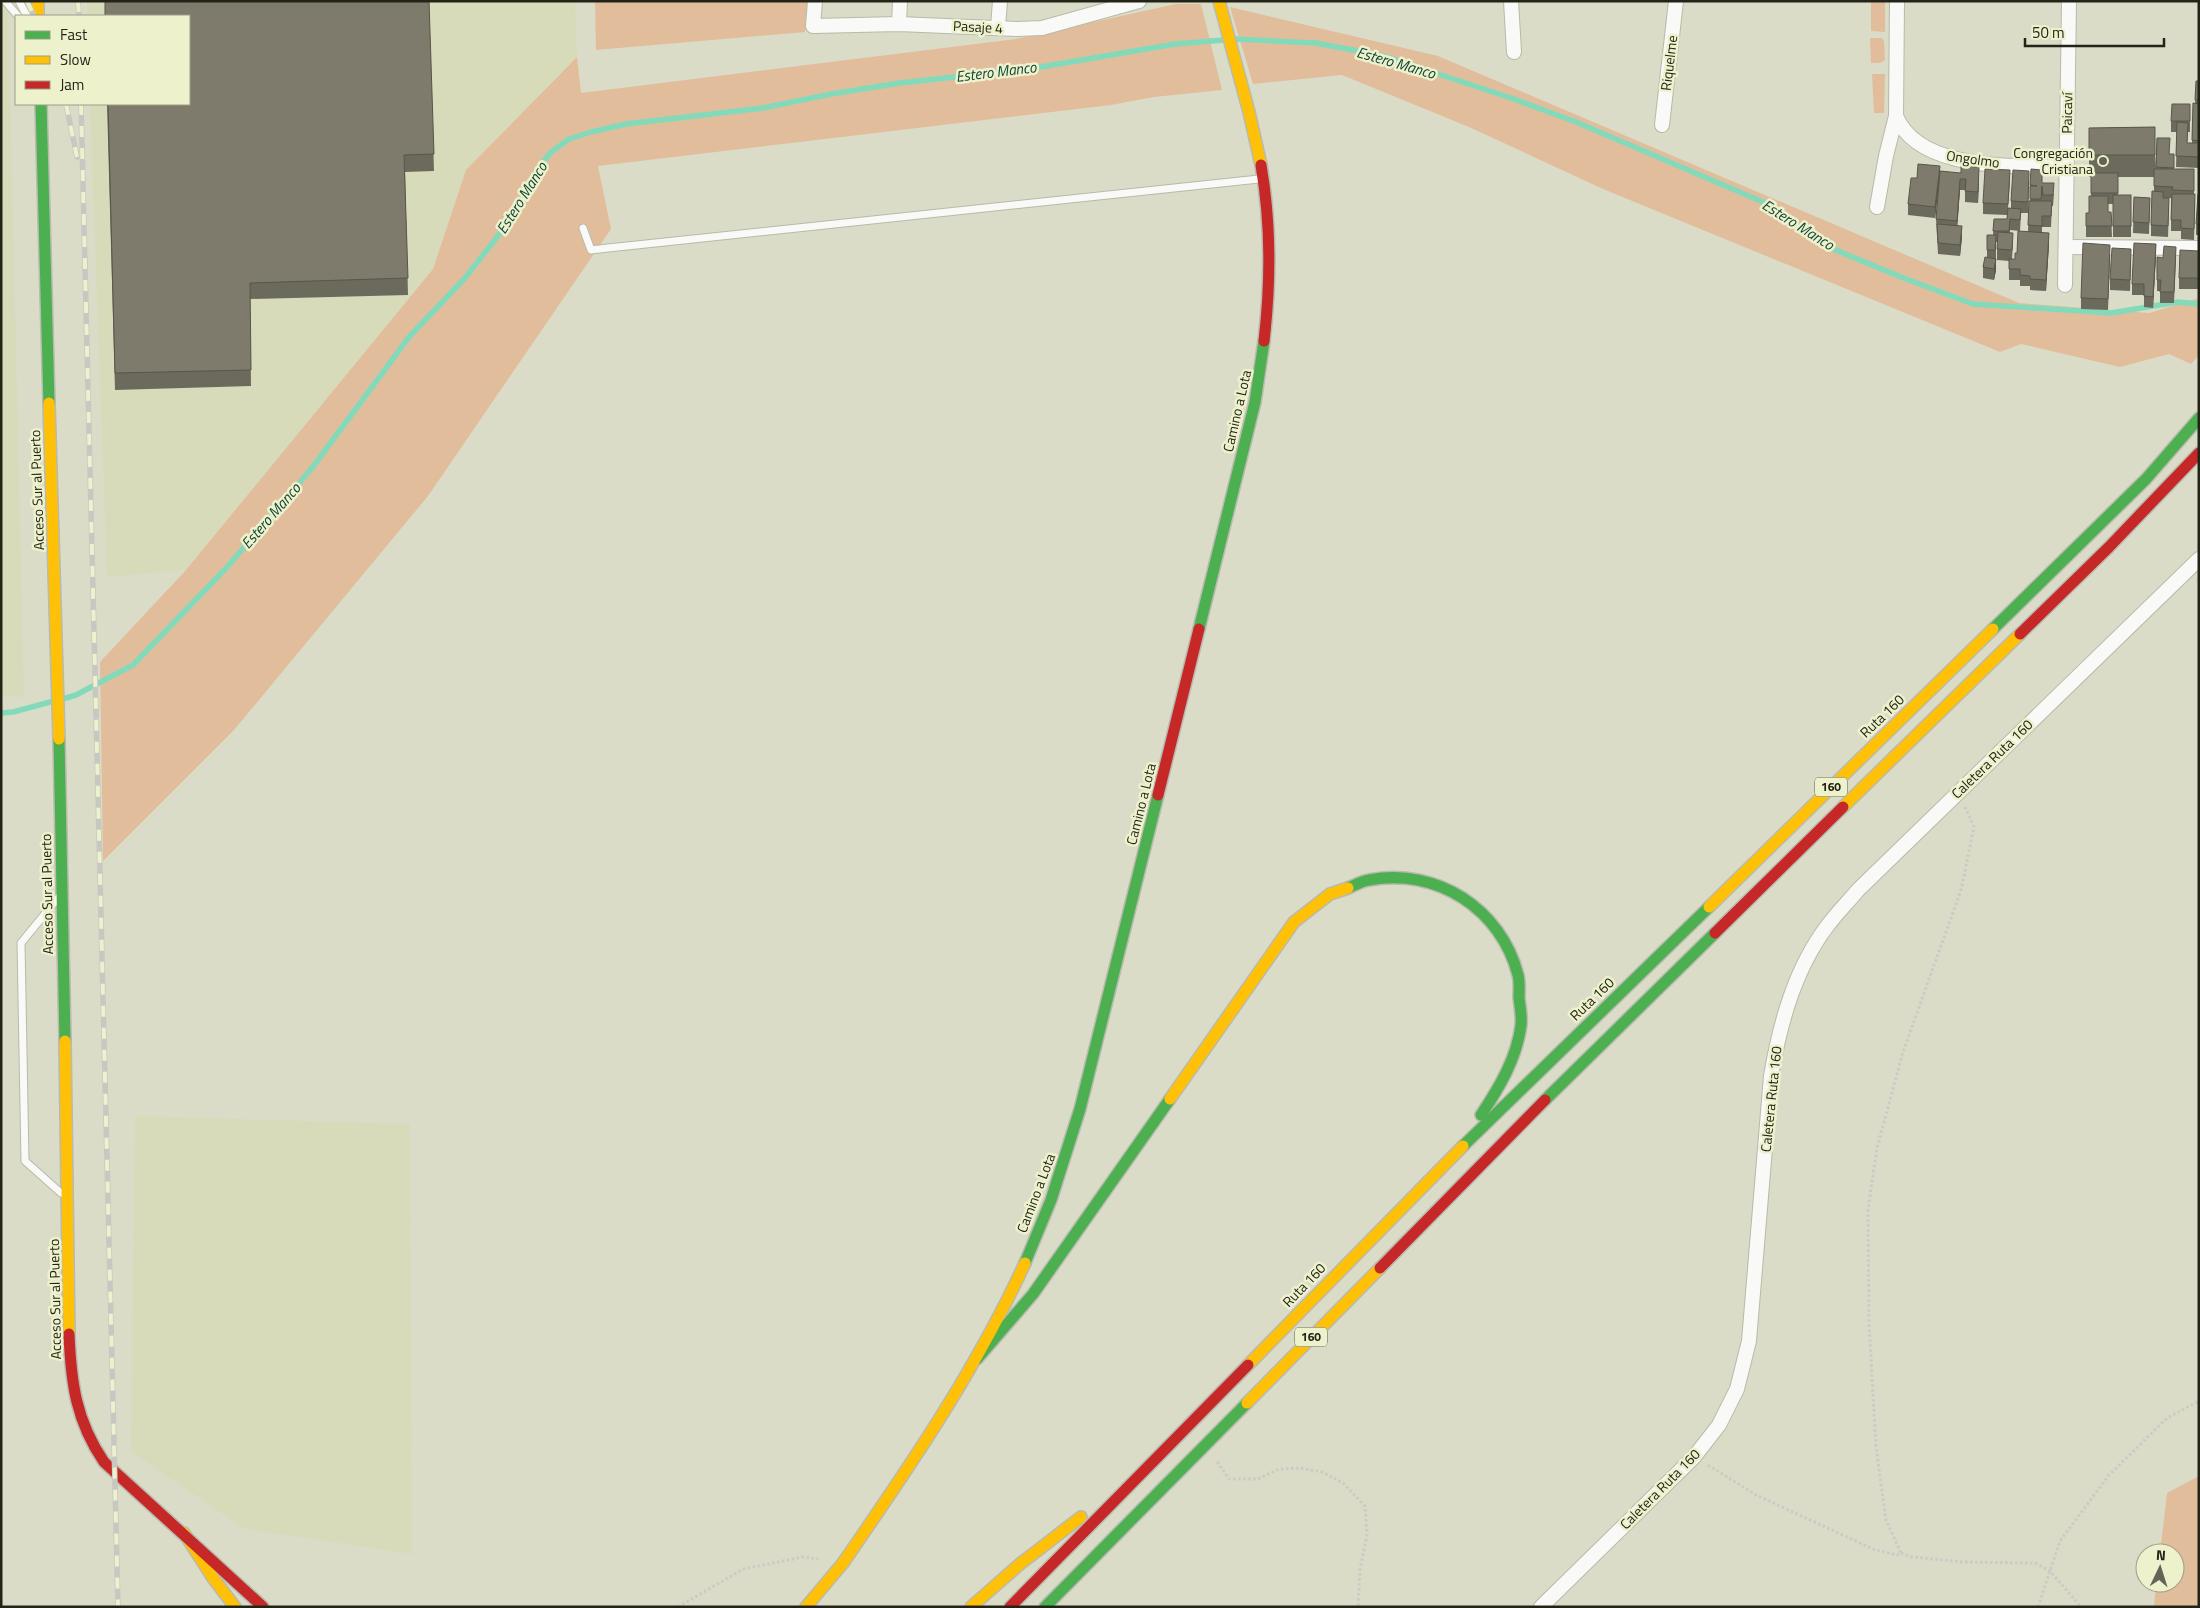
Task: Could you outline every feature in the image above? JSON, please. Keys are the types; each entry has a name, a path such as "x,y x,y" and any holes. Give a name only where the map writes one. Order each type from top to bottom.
{"main road":[{"path":"38,1 38,15"},
{"name":"Camino a Lota","path":"843,1563 924,1444 977,1359 1033,1244 1059,1177 1075,1128 1253,410 1262,370 1269,301 1269,241 1263,178 1251,121 1219,1"},
{"name":"Acceso Sur al Puerto","path":"41,105 60,795 69,1336 73,1394 78,1417 87,1437 104,1462 184,1533 262,1607"},
{"name":"Ruta 160","path":"1010,1607 1458,1151 2146,479 2199,418"},
{"name":"160","path":"1046,1607 1567,1078 2045,610 2168,488 2199,453"},
{"path":"2168,488 2191,480"},
{"path":"977,1359 1038,1287 1294,922 1319,900 1347,885 1378,878 1394,877 1423,881 1450,890 1467,898 1490,919 1500,931 1510,952 1521,991 1521,1023 1518,1041 1499,1084 1458,1151"},
{"path":"971,1607 1057,1535 1142,1474"},
{"path":"184,1533 213,1578 235,1607"},
{"path":"806,1607 843,1563"},
{"path":"818,1607 843,1563"}],"street":[{"name":"Pasaje 4","path":"815,1 813,26 899,24 1017,29 1042,28 1139,1"},
{"path":"899,24 900,1"},
{"path":"998,27 1000,1"},
{"path":"1511,1 1514,52"},
{"name":"Riquelme","path":"1662,126 1676,1"},
{"path":"1877,207 1886,156 1896,116 1897,1"},
{"name":"Paicaví","path":"2064,284 2069,1"},
{"name":"Ongolmo","path":"1896,116 1900,125 1914,141 1942,155 1976,162 2067,168"},
{"path":"2066,247 2199,248"},
{"name":"Caletera Ruta 160","path":"1541,1607 1694,1457 1719,1425 1729,1408 1744,1365 1749,1341 1771,1076 1778,1037 1789,999 1806,962 1827,926 1858,890 2199,559"}],"lane":[{"path":"5,1 17,15"},
{"path":"19,1 26,15"},
{"path":"583,228 591,250 1263,178"},
{"path":"2175,582 2199,565"},
{"path":"62,892 21,943 25,1161 68,1199"}],"path":[{"path":"1902,1553 1886,1520 1876,1447 1869,1323 1868,1209 1877,1148 1903,1052 1961,890 1974,827 1967,809 1954,796"},
{"path":"2038,1607 2060,1541 2109,1475 2167,1418 2199,1401"},
{"path":"1205,1445 1229,1479 1258,1479 1280,1468 1299,1468 1322,1472 1343,1483 1365,1506 1368,1536 1360,1569 1358,1607"},
{"path":"1694,1457 1756,1495 1873,1549 1897,1555 1902,1553 1912,1557 1963,1562 2035,1563 2050,1571 2081,1607"},
{"path":"678,1607 742,1569 803,1556 843,1563"}],"shaded area":[{"path":"1,1 8,1 24,697 1,696"},
{"path":"87,1 575,1 577,57 466,170 433,269 186,570 107,577 90,105 190,105 190,15 87,15"},
{"path":"595,1 808,1 805,32 596,50"},
{"path":"1871,1 1885,1 1885,32 1871,31"},
{"path":"1176,4 1201,4 1222,90 598,166 611,229 428,496 234,730 103,861 100,662 186,570 433,269 466,170 577,57 581,93 1016,39"},
{"path":"1230,7 1438,56 2019,303 2149,313 2199,298 2199,355 2191,364 2169,354 2120,367 2021,344 2000,352 1603,189 1469,127 1342,75 1253,84"},
{"path":"1870,38 1882,38 1884,41 1885,60 1880,63 1871,63"},
{"path":"1872,74 1885,74 1884,113 1874,113"},
{"path":"135,1116 410,1124 412,1554 245,1529 131,1452"},
{"path":"2199,1476 2199,1607 2154,1607 2155,1593 2185,1593 2185,1543 2161,1543 2167,1493"}],"building":[{"path":"105,1 429,1 434,154 404,155 408,278 250,283 251,370 115,373 108,105 190,105 190,15 105,15"},
{"path":"2196,81 2199,81 2199,100 2195,100"},
{"path":"2193,103 2199,104 2199,141 2192,140"},
{"path":"2172,104 2190,104 2190,121 2171,121"},
{"path":"2177,122 2188,123 2187,143 2199,143 2199,157 2176,156"},
{"path":"2155,127 2155,155 2089,155 2089,128"},
{"path":"2157,138 2170,138 2169,154 2174,154 2174,168 2156,167"},
{"path":"1918,164 1940,166 1935,207 1908,204 1911,178 1917,178"},
{"path":"1961,166 1979,167 1978,192 1965,191 1966,179 1960,179 1957,221 1936,219 1940,171 1961,173"},
{"path":"1985,169 2010,170 2008,204 1983,203"},
{"path":"2031,169 2042,170 2042,183 2054,183 2053,195 2043,195 2042,186 2041,199 2030,199 2030,186 2037,186 2030,185"},
{"path":"2154,169 2194,169 2194,191 2172,190 2173,187 2154,186"},
{"path":"2013,170 2029,171 2028,202 2011,201"},
{"path":"2091,173 2118,173 2118,193 2091,193"},
{"path":"2152,191 2163,192 2163,198 2169,198 2168,226 2151,225"},
{"path":"2172,194 2195,194 2194,229 2181,228 2181,220 2171,220"},
{"path":"2198,194 2199,224 2196,224"},
{"path":"2113,195 2131,195 2131,226 2113,226"},
{"path":"2089,196 2108,196 2108,212 2111,212 2112,226 2086,226 2086,213 2089,213"},
{"path":"2134,197 2150,198 2149,223 2133,222"},
{"path":"2029,201 2052,201 2051,216 2042,216 2042,226 2028,225"},
{"path":"2008,208 2021,209 2020,220 2010,219 2009,231 1993,231 1994,219 2007,219"},
{"path":"1937,224 1962,226 1960,245 1938,243"},
{"path":"2018,231 2049,233 2046,280 2030,279 2030,276 2020,275 2020,269 2009,269 2009,259 2015,259 2015,253 2017,253"},
{"path":"1998,232 2013,233 2012,250 1997,249"},
{"path":"1987,235 1996,235 1995,250 1987,250"},
{"path":"2083,243 2110,245 2108,299 2081,298"},
{"path":"2134,243 2156,244 2153,297 2144,296 2144,284 2132,284"},
{"path":"2164,246 2176,247 2174,292 2160,292 2161,280 2157,280 2157,257 2163,258"},
{"path":"2112,248 2131,249 2130,280 2110,279"},
{"path":"2180,250 2199,251 2199,278 2179,278"},
{"path":"1985,257 1996,259 1994,269 1983,267"}],"waterway":[{"name":"Estero Manco","path":"1234,39 1316,43 1384,56 1514,99 1576,122 1770,205 1826,246 1973,304 2111,313 2178,302 2199,304"},
{"name":"Estero Manco","path":"63,699 76,695 133,665 228,566 312,468 409,337 465,278 508,223 539,167 550,153 569,139 626,124 763,108 831,94 900,83 1035,68 1175,44 1224,40"},
{"name":"Estero Manco","path":"1,713 13,712 54,701"}],"railway":[{"path":"27,1 34,15"},
{"path":"78,1 79,15"},
{"path":"66,105 77,157"},
{"path":"81,105 118,1607"}],"traffic: fast":[{"path":"41,105 49,403"},
{"path":"1199,629 1255,402 1264,341"},
{"path":"1993,629 2146,479 2199,418"},
{"path":"59,739 65,1041"},
{"path":"1025,1263 1051,1200 1080,1109 1158,795"},
{"path":"1348,888 1366,881 1394,878 1419,880 1442,887 1463,898 1481,913 1497,930 1510,951 1519,981 1521,1018 1519,1037 1506,1072 1481,1115"},
{"path":"1463,1146 1709,907"},
{"path":"1545,1100 1715,933"},
{"path":"977,1359 1033,1294 1170,1099"},
{"path":"1045,1607 1247,1403"}],"traffic: slow":[{"path":"38,1 38,15"},
{"path":"1219,1 1249,112 1261,165"},
{"path":"49,403 59,739"},
{"path":"1709,907 1993,629"},
{"path":"1843,807 2020,634"},
{"path":"1170,1099 1294,922 1330,894 1348,888"},
{"path":"65,1041 69,1334"},
{"path":"1248,1365 1463,1146"},
{"path":"843,1563 941,1417 1006,1303 1025,1263"},
{"path":"1247,1403 1380,1268"},
{"path":"971,1607 1020,1564 1081,1517"},
{"path":"184,1533 213,1578 235,1607"},
{"path":"806,1607 843,1563"}],"traffic: jam":[{"path":"1261,165 1267,209 1269,252 1264,341"},
{"path":"2020,634 2109,547 2199,453"},
{"path":"1158,795 1199,629"},
{"path":"1715,933 1843,807"},
{"path":"1380,1268 1545,1100"},
{"path":"69,1334 71,1369 81,1416 87,1432 104,1462 263,1607"},
{"path":"1010,1607 1248,1365"}],"place":[{"name":"Congregación Cristiana","path":"2103,161"}]}
